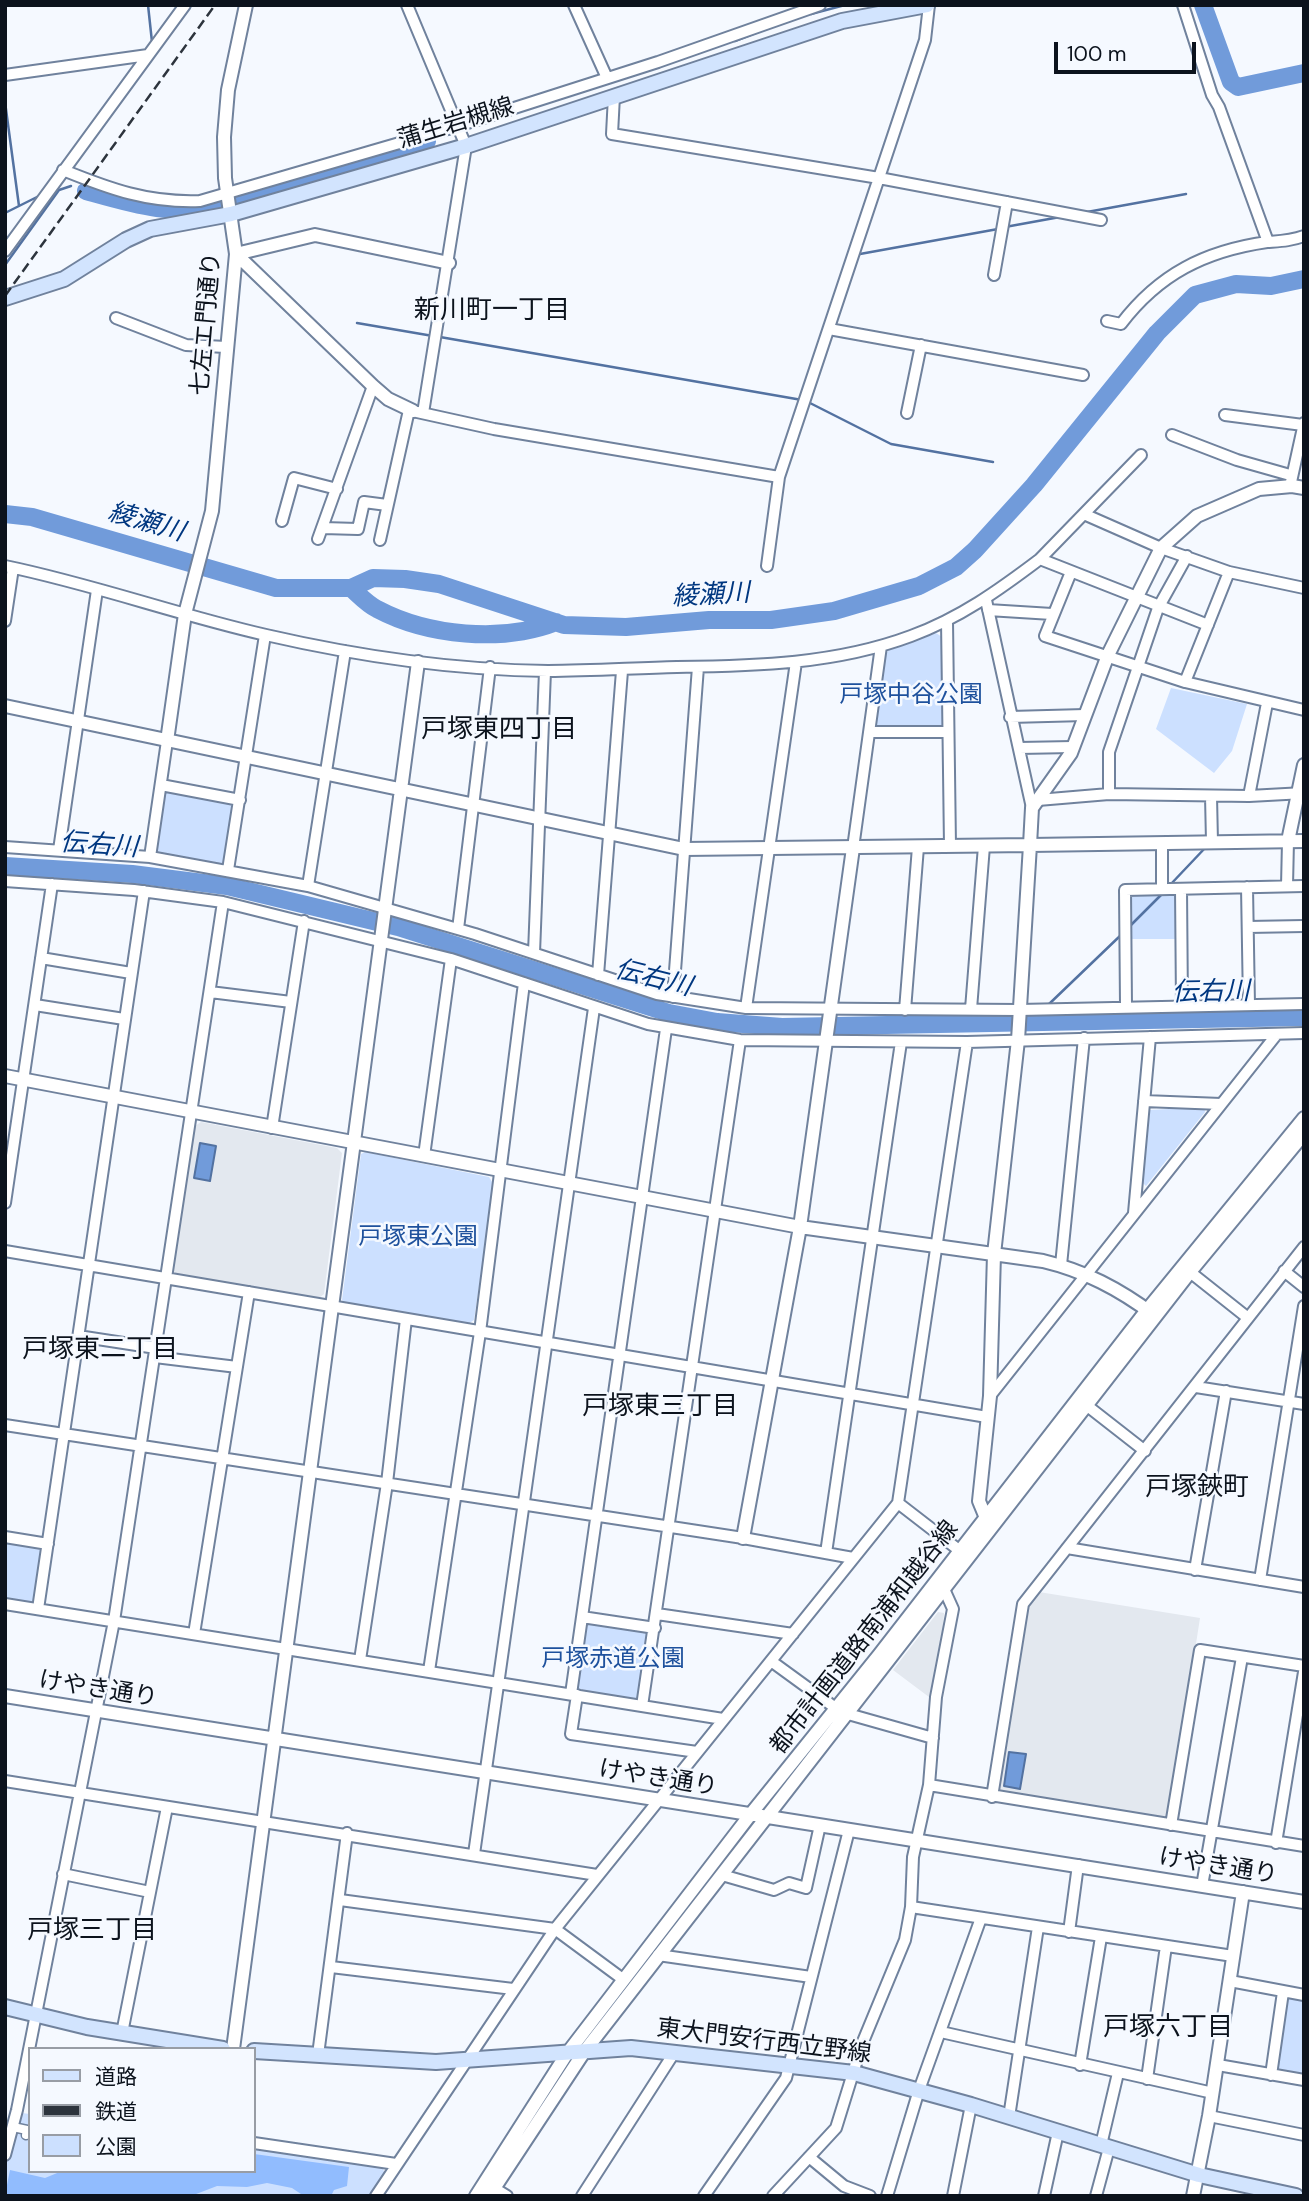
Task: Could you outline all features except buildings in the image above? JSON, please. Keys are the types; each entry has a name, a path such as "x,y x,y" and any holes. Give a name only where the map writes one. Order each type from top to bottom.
{"main road":[{"name":"蒲生岩槻線","path":"5,298 64,279 150,229 230,214 466,146 842,21 928,5"},
{"path":"5,2007 122,2033 210,2047"},
{"name":"東大門安行西立野線","path":"256,2051 406,2061 464,2061 631,2048 854,2073 971,2105 1199,2175 1296,2196"}],"street":[{"path":"5,251 185,5"},
{"name":"七左エ門通り","path":"167,741 187,610 209,524 236,254 223,156 226,112 246,5"},
{"path":"380,540 387,505 415,411 449,263 466,146 407,5"},
{"path":"574,5 607,78"},
{"path":"63,170 126,195 179,202 227,195 458,126 820,5"},
{"path":"767,566 779,477 925,40 928,5"},
{"path":"1183,5 1212,95 1220,107 1268,242"},
{"path":"5,75 148,55"},
{"path":"614,96 612,134 879,178 1101,220"},
{"path":"994,275 1007,202"},
{"path":"236,254 315,236 449,263"},
{"path":"1107,321 1121,324 1134,307 1172,273 1193,261 1268,242 1287,243 1304,236"},
{"path":"236,254 373,386 388,399 415,411 494,429 779,477"},
{"path":"116,318 186,345 226,347"},
{"path":"829,329 1083,375"},
{"path":"907,413 921,345"},
{"path":"373,386 320,534 358,529 364,502 387,505"},
{"path":"1225,415 1304,424 1295,483"},
{"path":"1172,435 1295,483"},
{"path":"5,621 9,567 187,610 265,635 345,652 418,662 545,671 622,671 796,662 881,646 987,605 1086,515 1141,456"},
{"path":"282,521 294,478 337,489"},
{"path":"1035,804 1073,747 1108,655 1161,548 1197,516 1259,489 1295,483"},
{"path":"1086,515 1161,548 1229,572 1304,588"},
{"path":"1109,794 1109,752 1158,608 1187,556"},
{"path":"1040,559 1158,608 1208,625"},
{"path":"1071,572 1045,636 1185,681 1267,704 1304,710"},
{"path":"1185,681 1229,572"},
{"path":"59,850 97,590"},
{"path":"987,605 1052,614"},
{"path":"986,1518 979,1501 990,1396 994,1254 1018,1040 1035,804 1010,717 987,605"},
{"path":"947,621 950,846"},
{"path":"228,870 265,635"},
{"path":"743,1538 774,1381 800,1227 881,646"},
{"path":"309,886 345,652"},
{"path":"233,2047 418,662"},
{"path":"746,1008 796,662"},
{"path":"458,929 471,805 490,667"},
{"path":"673,997 698,667"},
{"path":"534,953 545,671"},
{"path":"598,975 622,671"},
{"path":"1249,796 1267,704"},
{"path":"5,706 684,849 1304,841"},
{"path":"1010,717 1085,715"},
{"path":"869,732 948,732"},
{"path":"150,857 167,741"},
{"path":"1018,748 1073,747"},
{"path":"1287,886 1288,841 1301,793 1304,765"},
{"path":"161,785 240,800"},
{"path":"1035,804 1109,794 1249,796 1301,793"},
{"path":"1211,796 1212,842"},
{"path":"1162,843 1162,889"},
{"path":"971,1009 984,846"},
{"path":"5,847 150,857 309,886 384,912 458,929 673,997 746,1008 830,1013 1304,1004"},
{"path":"905,1010 918,847"},
{"path":"5,881 144,891 223,902 381,936 666,1029 740,1040 967,1042 1304,1033"},
{"path":"5,1203 52,884"},
{"path":"1126,1006 1125,890 1304,886"},
{"path":"1247,887 1249,1005"},
{"path":"1181,889 1182,1005"},
{"path":"38,1609 144,891"},
{"path":"29,2047 114,1621 223,902"},
{"path":"272,1128 304,921"},
{"path":"1248,927 1304,926"},
{"path":"41,958 131,973"},
{"path":"424,1156 451,959"},
{"path":"429,1671 480,1332 524,983"},
{"path":"210,992 291,1002"},
{"path":"35,1005 124,1019"},
{"path":"474,1854 594,1007"},
{"path":"666,1029 617,1356 582,1617 571,1734 697,1752"},
{"path":"990,1396 1277,1034"},
{"path":"1134,1213 1150,1037"},
{"path":"1061,1265 1084,1038"},
{"path":"642,1706 671,1527 740,1040"},
{"path":"826,1553 901,1042"},
{"path":"376,2196 555,1929 898,1503 967,1042"},
{"path":"5,1076 716,1212 1061,1265 1087,1273 1152,1314"},
{"path":"1144,1101 1221,1104"},
{"name":"都市計画道路南浦和越谷線","path":"476,2196 566,2055 750,1815 965,1555 1304,1118"},
{"name":"都市計画道路南浦和越谷線","path":"1152,1314 1304,1134"},
{"path":"992,1797 1023,1604 1304,1247"},
{"path":"5,1251 988,1417"},
{"path":"1284,1271 1304,1287"},
{"path":"1190,1272 1248,1318"},
{"path":"194,1634 248,1292"},
{"path":"1260,1580 1304,1306"},
{"path":"360,1660 387,1483 406,1319"},
{"path":"78,1336 237,1367"},
{"path":"1196,1387 1304,1404"},
{"path":"1195,1570 1226,1391"},
{"path":"1083,1403 1145,1451"},
{"name":"都市計画道路南浦和越谷線","path":"491,2192 584,2052 944,1589 986,1518 1083,1403"},
{"path":"5,1425 743,1538 853,1558"},
{"path":"898,1503 965,1555"},
{"path":"5,1537 47,1544"},
{"path":"1067,1548 1304,1587"},
{"path":"773,2196 836,2128 862,2044 905,1940 911,1907 913,1857 929,1785 936,1697 953,1609 944,1589"},
{"path":"5,1604 723,1719"},
{"path":"657,1614 793,1634"},
{"path":"582,1617 655,1628"},
{"path":"1171,1825 1200,1650 1304,1666"},
{"path":"1202,1886 1242,1657"},
{"path":"771,1661 835,1709 933,1738"},
{"path":"1276,1843 1304,1672"},
{"name":"けやき通り","path":"5,1696 1304,1902"},
{"path":"5,1781 347,1833 597,1875"},
{"path":"929,1785 1304,1846"},
{"path":"122,2033 167,1807"},
{"path":"722,1875 775,1890 789,1883 806,1888 820,1825"},
{"path":"704,2196 786,2078 849,1830"},
{"path":"318,2055 347,1833"},
{"path":"1069,1932 1077,1865"},
{"path":"63,1874 150,1892"},
{"path":"1193,2196 1213,2092 1243,1892"},
{"path":"340,1900 555,1929 624,1980"},
{"path":"911,1907 1233,1956"},
{"path":"887,2196 919,2090 981,1918"},
{"path":"1009,2117 1038,1927"},
{"path":"1080,2065 1101,1937"},
{"path":"1147,2079 1166,1946"},
{"path":"658,1955 811,1978"},
{"path":"331,1967 513,1989"},
{"path":"1230,1981 1304,1995"},
{"path":"1271,2075 1283,1992"},
{"path":"941,2032 1080,2065 1213,2092"},
{"path":"5,2155 28,2051"},
{"path":"585,2195 674,2053"},
{"path":"1217,2065 1304,2080"},
{"path":"1096,2196 1118,2073"},
{"path":"953,2196 971,2105"},
{"path":"17,2110 28,2111"},
{"path":"1209,2116 1304,2135"},
{"path":"13,2127 27,2130 26,2134"},
{"path":"1044,2196 1058,2132"},
{"path":"256,2143 396,2164"},
{"path":"809,2157 844,2186 870,2196"},
{"path":"491,2192 507,2196"}],"shaded area":[{"path":"201,1122 337,1148 342,1153 324,1294 319,1298 177,1275 173,1270 195,1126"},
{"path":"200,1143 216,1146 210,1181 194,1178"},
{"path":"1039,1592 1200,1618 1169,1817 1165,1820 1001,1794 997,1790 1028,1604"},
{"path":"938,1612 944,1613 942,1642 929,1697 893,1670"},
{"path":"1009,1752 1026,1754 1020,1789 1004,1786"},
{"path":"256,2154 349,2167 347,2186 334,2190 331,2196 304,2196 292,2188 267,2183 247,2187 217,2186 191,2196 5,2195 10,2170 45,2178 57,2173 256,2173"}],"green space":[{"name":"戸塚中谷公園","path":"936,633 942,637 943,725 939,728 874,728 885,654 891,648"},
{"path":"1171,688 1247,704 1232,751 1214,773 1156,729"},
{"path":"167,790 234,805 226,859 221,864 160,855 155,849 164,792"},
{"path":"1134,893 1172,893 1177,897 1178,939 1130,939 1129,899"},
{"path":"1204,1107 1205,1112 1146,1186 1143,1183 1150,1110"},
{"name":"戸塚東公園","path":"365,1152 489,1177 494,1185 474,1320 468,1324 345,1304 342,1300 361,1154"},
{"path":"5,1540 38,1545 42,1551 34,1601 29,1604 5,1600"},
{"name":"戸塚赤道公園","path":"588,1620 646,1630 651,1634 638,1699 579,1692 575,1688 584,1624"},
{"path":"1290,1997 1304,1999 1304,2077 1280,2074 1275,2068 1285,2004"},
{"path":"22,2113 28,2114 28,2173 256,2173 256,2147 382,2166 385,2174 371,2196 5,2196 5,2164 17,2117"}],"waterway":[{"path":"148,5 152,42"},
{"path":"811,14 845,5"},
{"path":"1203,5 1231,82 1238,87 1304,73"},
{"path":"735,41 758,32"},
{"path":"5,102 19,206"},
{"path":"465,129 515,113"},
{"path":"427,141 457,132"},
{"path":"235,201 427,141"},
{"path":"5,265 59,190 71,186"},
{"path":"86,191 136,204 170,209 204,209 221,205"},
{"path":"1087,212 1186,194"},
{"path":"5,213 39,196"},
{"path":"1005,227 1060,217"},
{"path":"860,254 998,229"},
{"name":"綾瀬川","path":"5,514 32,517 276,588 351,588 373,578 405,579 439,584 564,625 626,627 709,620 771,620 834,611 919,586 956,567 1034,485 1157,333 1195,295 1236,284 1271,286 1304,279"},
{"path":"357,323 433,336"},
{"path":"440,337 802,400"},
{"path":"808,402 891,444 993,462"},
{"path":"351,588 377,609 397,618 442,631 465,634 512,633 556,622"},
{"path":"1170,885 1206,847"},
{"name":"伝右川","path":"5,866 132,874 227,886 398,927 669,1013 717,1022 782,1027 1304,1017"},
{"path":"1128,928 1163,893"},
{"path":"1048,1005 1121,935"},
{"path":"1046,1022 1047,1011"}],"railway":[{"path":"5,296 215,5"}],"district":[{"name":"新川町一丁目","path":"492,311"},
{"name":"戸塚東四丁目","path":"499,730"},
{"name":"戸塚東二丁目","path":"100,1350"},
{"name":"戸塚東三丁目","path":"660,1407"},
{"name":"戸塚鋏町","path":"1197,1488"},
{"name":"戸塚三丁目","path":"92,1931"},
{"name":"戸塚六丁目","path":"1168,2028"}]}
